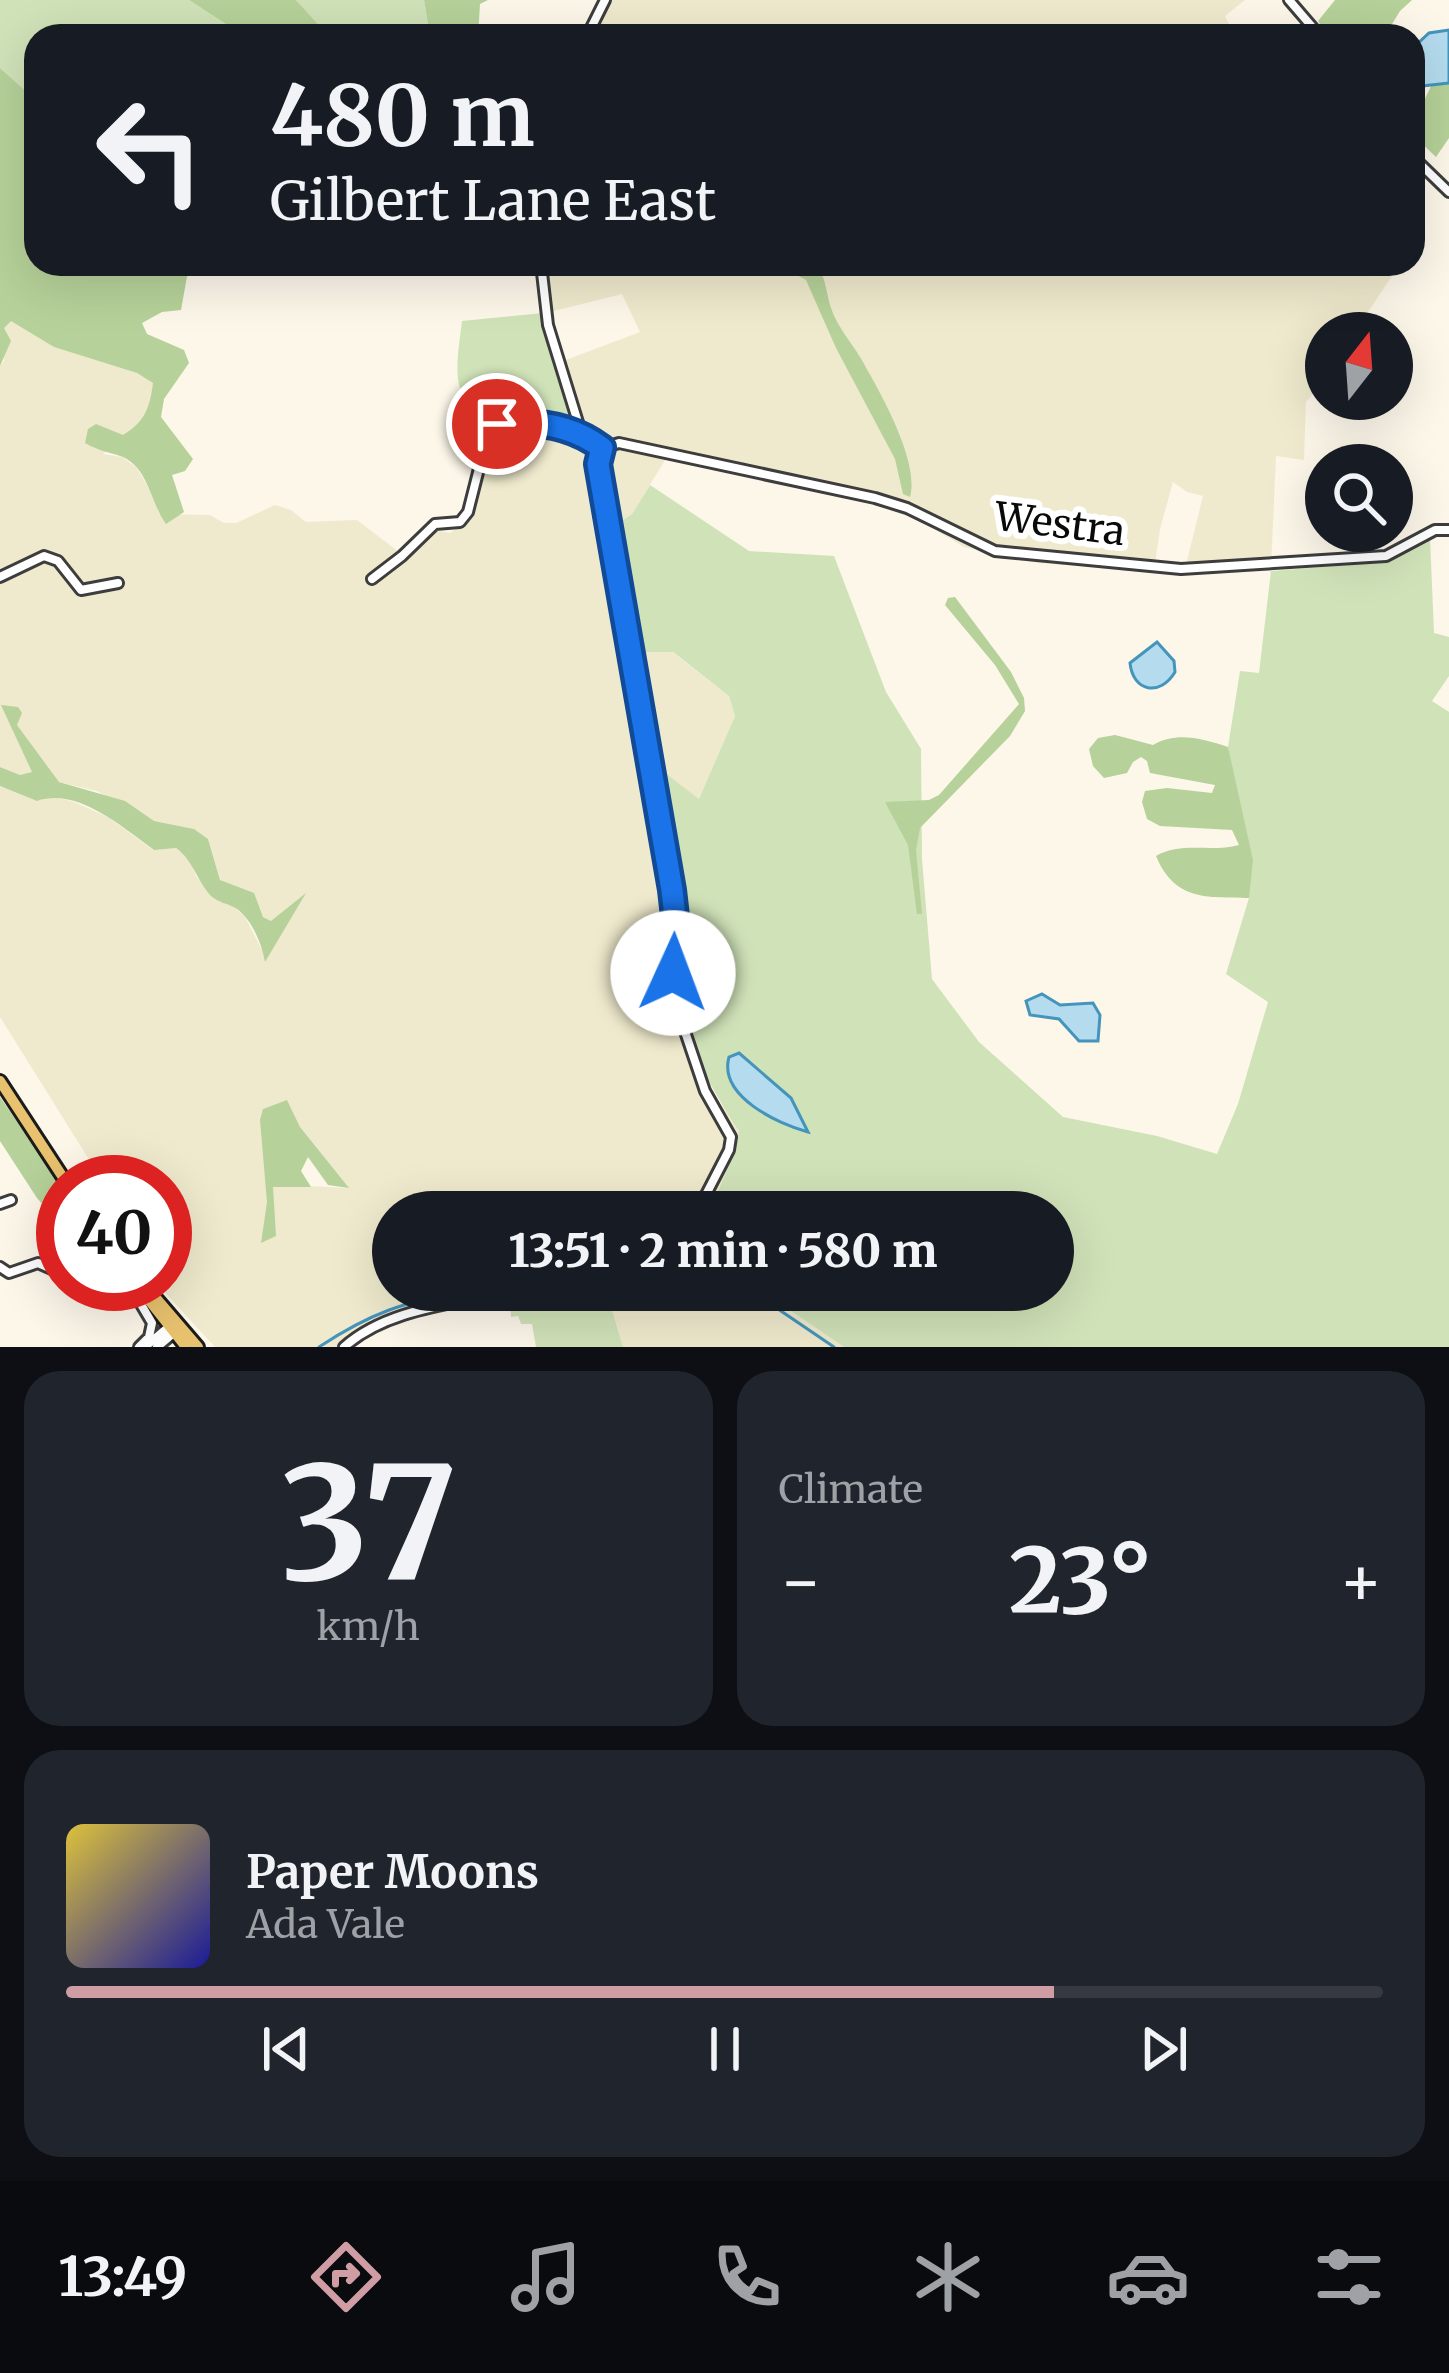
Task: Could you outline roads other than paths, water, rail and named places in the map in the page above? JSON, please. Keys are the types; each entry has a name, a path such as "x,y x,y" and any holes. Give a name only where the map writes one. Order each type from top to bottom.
{"main road":[{"path":"0,1081 48,1155"},
{"path":"160,1311 198,1347"},
{"path":"175,1327 183,1347"}],"street":[{"path":"1288,0 1309,24"},
{"path":"1425,169 1449,192"},
{"path":"542,276 548,325 580,432"},
{"path":"372,579 435,524 460,522 468,512 489,429 514,422 580,432 602,448 598,464 672,890 677,934 673,996 705,1091 730,1129 730,1150 708,1191"},
{"name":"Westra","path":"602,448 619,443 875,498 907,508 972,543 1028,557 1181,569 1235,568 1386,556 1435,530 1449,530"},
{"path":"0,577 44,556 58,562 81,590 118,583"},
{"path":"0,1204 10,1200"},
{"path":"0,1267 9,1273 36,1264"},
{"path":"142,1347 152,1323 147,1311"},
{"path":"344,1347 360,1333 420,1311"},
{"path":"160,1344 175,1327"},
{"path":"142,1347 175,1327"},
{"path":"160,1344 183,1347"}],"water":[{"path":"1449,30 1449,83 1425,86 1425,37"},
{"path":"1157,642 1174,661 1175,672 1162,685 1148,688 1136,680 1130,663"},
{"path":"1042,994 1060,1005 1093,1003 1100,1015 1098,1041 1079,1041 1059,1019 1030,1015 1026,1001"},
{"path":"739,1053 791,1098 808,1132 767,1115 741,1096 728,1071 729,1057"}],"waterway":[{"path":"319,1347 386,1311"},
{"path":"781,1311 834,1347"}]}
